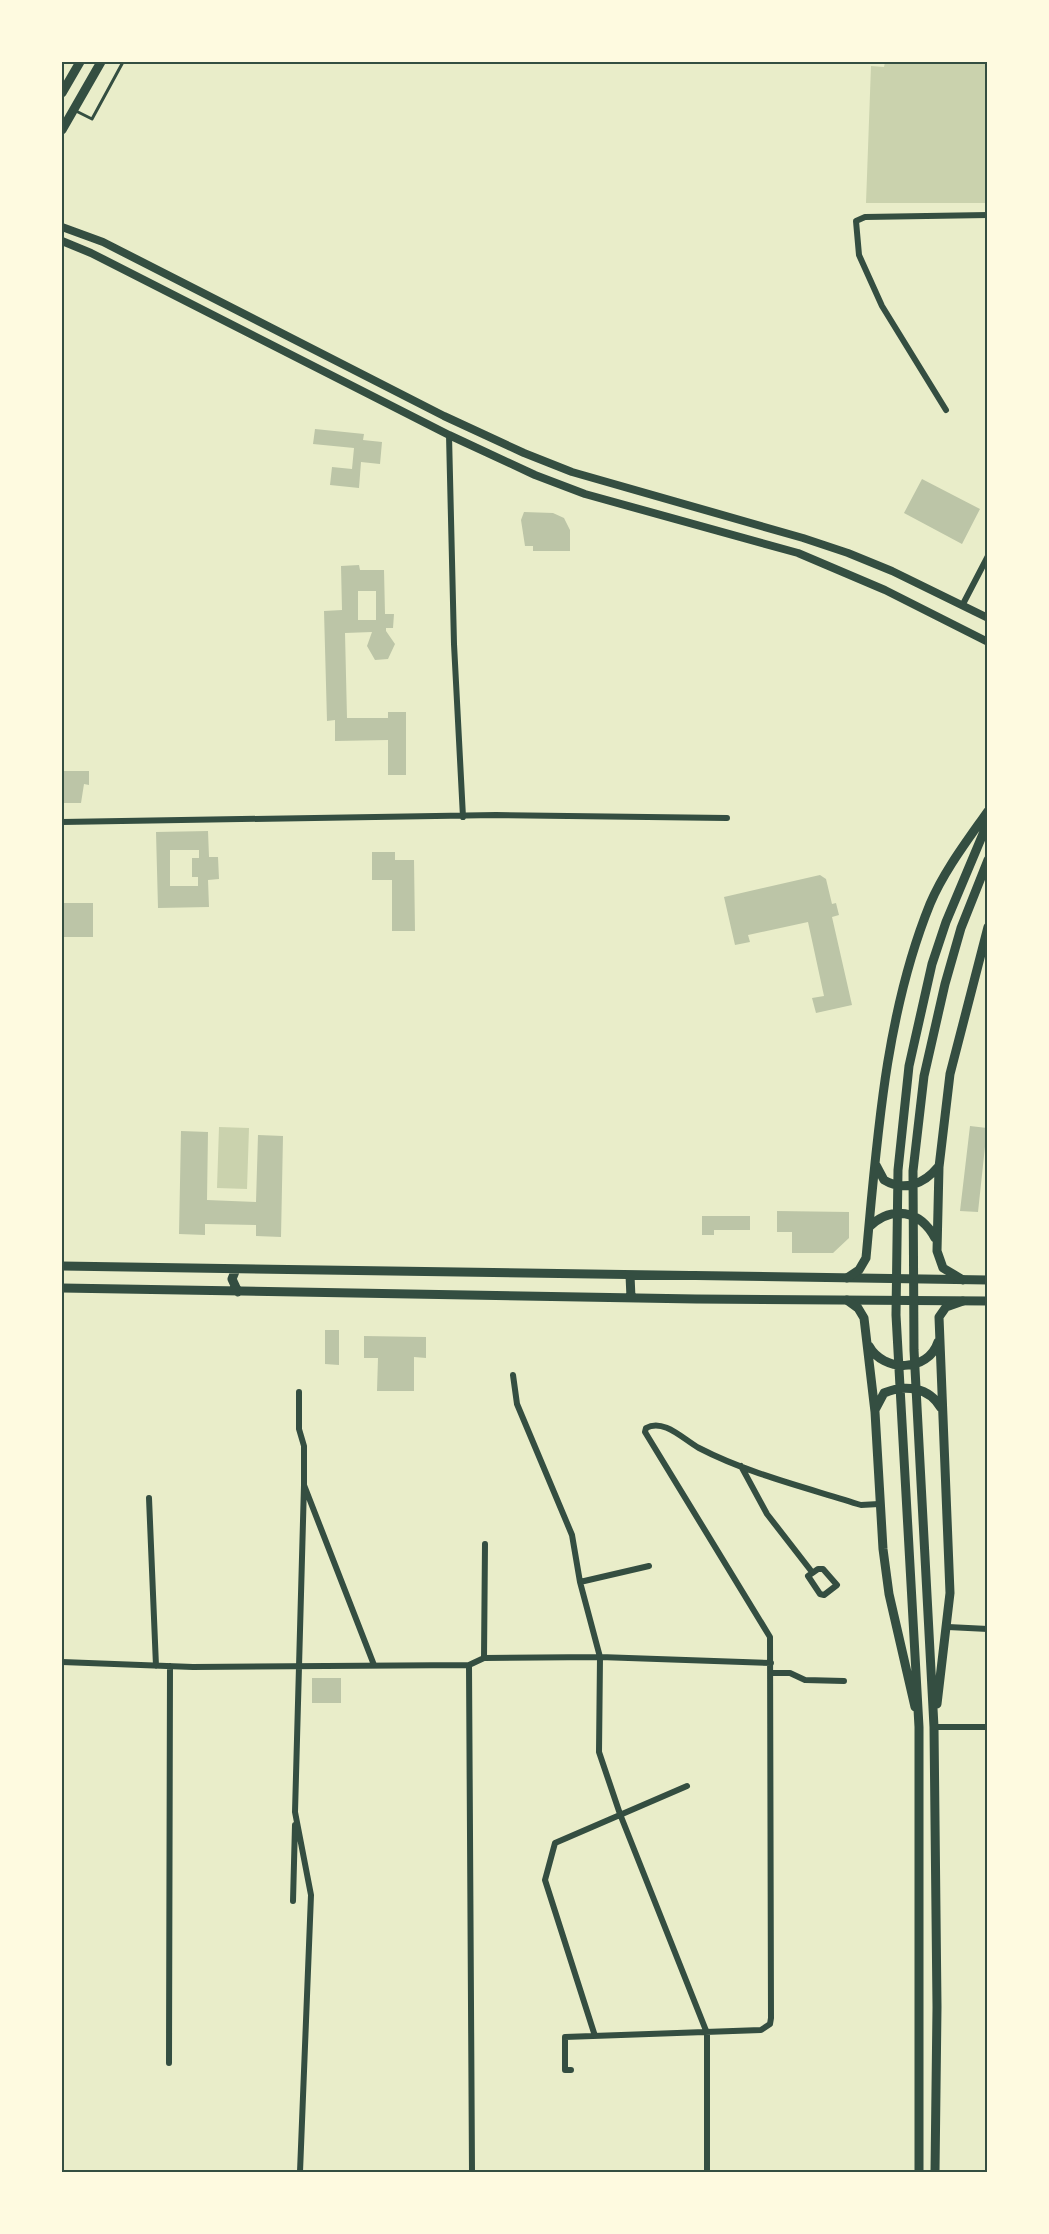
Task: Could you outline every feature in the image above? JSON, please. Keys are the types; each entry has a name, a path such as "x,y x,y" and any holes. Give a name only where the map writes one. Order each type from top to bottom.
{"main road":[{"path":"62,93 80,62"},
{"path":"62,130 101,62"},
{"path":"62,227 103,242 444,416 524,453 572,472 803,538 891,571 963,604 987,618"},
{"path":"62,241 91,253 449,435 535,474 585,494 807,557 885,590 987,642"},
{"path":"847,1278 859,1270 866,1258 874,1160 895,1026 918,941 938,887 987,811"},
{"path":"919,2172 919,1727 896,1315 900,1138 909,1066 929,978 941,936 987,822"},
{"path":"935,2172 937,2007 934,1727 914,1350 912,1171 919,1108 934,1030 952,956 987,860"},
{"path":"963,1280 944,1268 938,1258 936,1241 939,1167 950,1074 987,927"},
{"path":"874,1160 884,1180 903,1186 923,1180 939,1167"},
{"path":"869,1227 884,1215 904,1212 923,1222 936,1241"},
{"path":"62,1266 987,1280"},
{"path":"236,1269 232,1279 238,1292"},
{"path":"630,1275 631,1298"},
{"path":"62,1288 631,1298 987,1300"},
{"path":"847,1300 861,1312 867,1341 879,1504 889,1594 919,1727"},
{"path":"934,1727 953,1627 939,1317 943,1310 963,1300"},
{"path":"867,1341 878,1358 899,1366 917,1363 928,1357 937,1346 939,1338"},
{"path":"874,1412 877,1401 884,1393 907,1388 930,1394 942,1410"}],"street":[{"path":"946,410 882,306 859,255 856,221 859,218 987,215"},
{"path":"449,435 453,633 463,817"},
{"path":"963,604 987,556"},
{"path":"62,822 558,815 727,818"},
{"path":"513,1375 517,1404 572,1535 580,1582 600,1658 599,1752 620,1814 708,2034 706,2172"},
{"path":"293,1901 304,1485 304,1446 299,1429 299,1392"},
{"path":"571,2070 565,2070 565,2037 708,2034 761,2030 767,2027 771,2018 770,1637 645,1432 649,1426 664,1426 699,1448 741,1466 861,1505 879,1504"},
{"path":"741,1466 767,1514 812,1572"},
{"path":"304,1485 374,1665"},
{"path":"149,1498 156,1666"},
{"path":"484,1544 484,1658"},
{"path":"580,1582 649,1566"},
{"path":"823,1569 836,1583 836,1587 820,1594 808,1576 812,1572 823,1569"},
{"path":"953,1627 987,1629"},
{"path":"62,1662 156,1666 300,1667 469,1665 484,1658 600,1658 771,1663"},
{"path":"469,1665 472,2172"},
{"path":"169,2063 170,1666"},
{"path":"771,1673 790,1673 805,1680 844,1681"},
{"path":"934,1727 987,1727"},
{"path":"595,2036 545,1875 556,1840 687,1786"},
{"path":"295,1812 311,1895 300,2172"}],"lane":[{"path":"72,109 92,119 123,62"}],"green space":[{"path":"885,62 987,62 987,203 866,203 871,66 884,67"},
{"path":"219,1127 249,1128 247,1189 217,1188"}],"building":[{"path":"315,429 364,434 363,440 382,442 380,464 361,462 359,488 330,485 332,467 352,469 354,448 313,444"},
{"path":"922,479 980,509 962,544 904,513"},
{"path":"524,512 553,513 564,518 570,530 570,551 533,551 533,546 525,546 521,520"},
{"path":"359,565 360,570 384,570 385,614 394,614 393,628 386,628 386,631 395,644 388,659 375,660 367,646 372,632 345,633 347,718 388,718 388,712 406,712 406,775 388,775 388,740 335,741 335,720 327,721 324,611 342,610 341,566","holes":["358,591 376,591 376,620 358,620"]},
{"path":"63,771 89,771 89,785 84,784 81,803 63,803"},
{"path":"208,831 209,857 218,857 219,879 208,880 209,907 158,908 156,832","holes":["170,850 199,850 199,858 192,858 192,877 198,877 198,886 170,886"]},
{"path":"372,852 395,852 395,860 414,860 415,931 392,931 392,880 372,880"},
{"path":"820,875 826,879 832,904 836,903 839,915 832,917 852,1005 816,1013 812,998 824,996 808,922 748,935 750,942 735,945 724,897"},
{"path":"62,903 93,903 93,937 62,937"},
{"path":"970,1126 987,1128 978,1212 960,1211"},
{"path":"181,1131 208,1132 207,1200 256,1202 258,1135 283,1136 281,1237 256,1236 256,1225 205,1224 205,1235 179,1234"},
{"path":"777,1211 849,1212 849,1238 833,1253 792,1253 792,1232 777,1232"},
{"path":"702,1216 750,1216 750,1230 714,1230 714,1235 702,1235"},
{"path":"325,1330 339,1330 339,1365 325,1364"},
{"path":"364,1336 426,1337 426,1358 414,1357 414,1391 377,1391 378,1358 364,1358"},
{"path":"312,1678 341,1678 341,1703 312,1703"}]}
